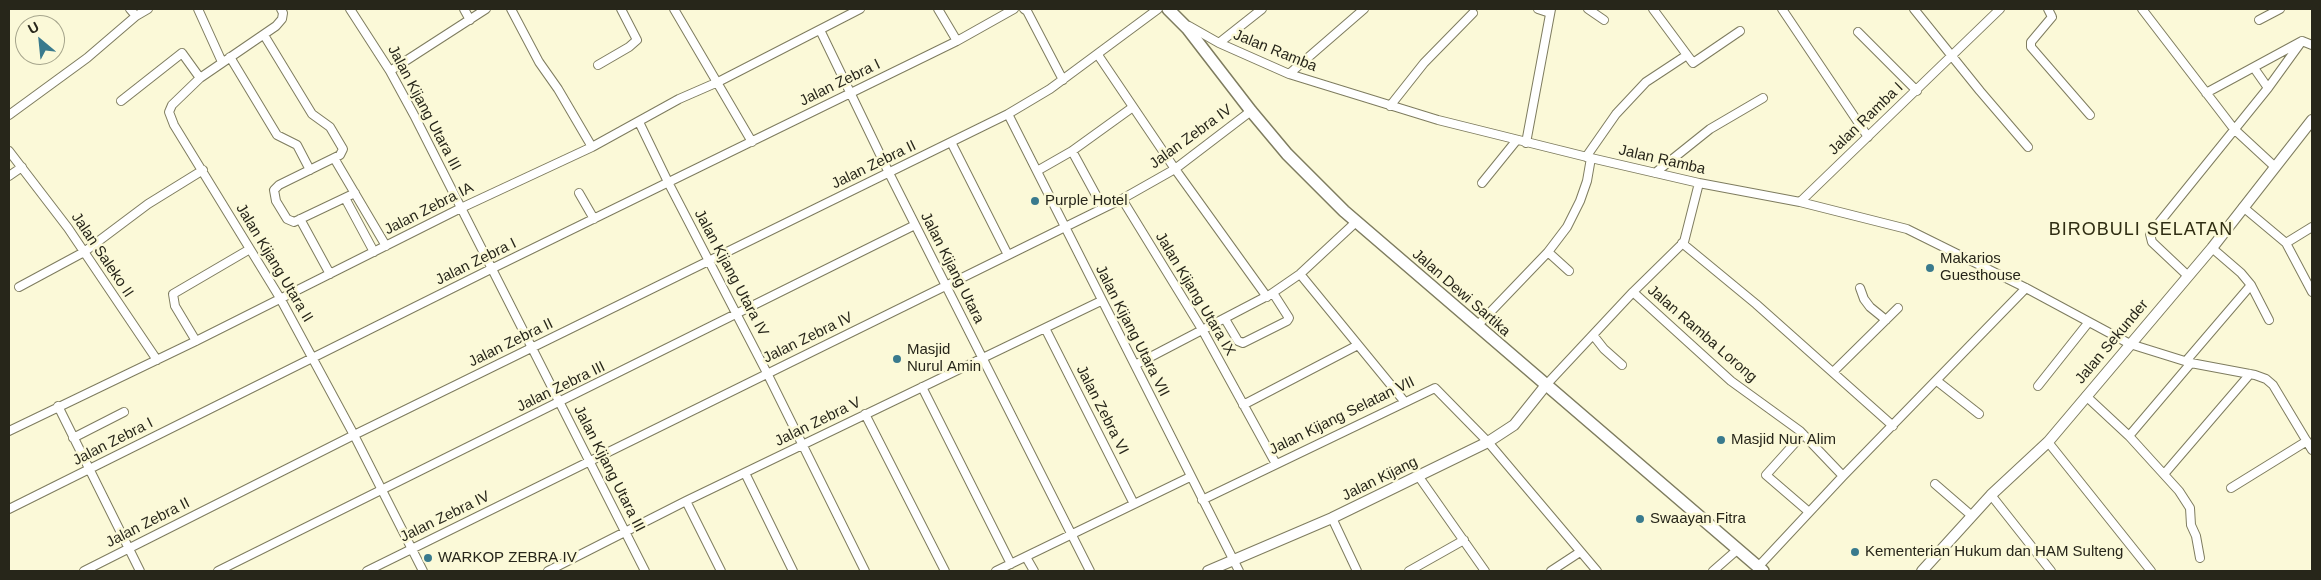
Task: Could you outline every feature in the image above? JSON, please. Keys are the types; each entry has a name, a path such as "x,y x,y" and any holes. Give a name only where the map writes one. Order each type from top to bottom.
{"main road":[{"name":"Jalan Dewi Sartika","path":"1168,9 1181,20 1251,111 1294,161 1356,222 1760,569"}],"street":[{"path":"130,9 136,16"},
{"path":"9,115 87,58 136,16 148,9"},
{"path":"198,9 222,62"},
{"name":"Jalan Kijang Utara II","path":"281,9 283,13 280,22 200,78 177,99 169,112 174,125 280,298 354,435 422,571"},
{"name":"Jalan Kijang Utara III","path":"350,9 390,71 645,571"},
{"path":"464,9 470,20"},
{"path":"390,71 486,9"},
{"path":"511,9 539,62 558,89 592,146"},
{"path":"598,65 629,47 637,40 621,9"},
{"path":"674,9 752,142"},
{"path":"938,9 957,41"},
{"name":"Jalan Zebra I","path":"9,509 491,268 669,184 957,41 1014,9"},
{"path":"1024,9 1027,10 1063,80"},
{"name":"Jalan Zebra II","path":"84,571 354,435 710,262 1008,114 1063,80 1158,9"},
{"path":"1219,43 1262,9"},
{"path":"1289,74 1364,9"},
{"path":"1526,143 1551,11 1538,9"},
{"path":"1588,9 1604,20"},
{"path":"1653,9 1693,63 1740,31"},
{"path":"1782,9 1868,137"},
{"path":"1914,9 2028,146"},
{"name":"Jalan Ramba I","path":"1800,202 2000,9"},
{"path":"2048,9 2052,17 2031,42 2031,48 2090,115"},
{"path":"2142,9 2234,129 2274,166"},
{"path":"2259,20 2280,9"},
{"name":"Jalan Zebra IA","path":"9,431 58,406 196,342 461,208 592,146 679,99 718,82 857,10"},
{"path":"1390,106 1424,63 1473,13"},
{"name":"Jalan Ramba","path":"1181,20 1219,43 1289,74 1390,106 1516,141 1699,183 1800,202 1907,229 2026,288 2130,344 2188,362 2263,377 2273,385 2312,450"},
{"name":"Jalan Kijang Utara","path":"820,30 889,173 1090,571"},
{"path":"1858,32 1917,91"},
{"path":"264,35 312,114 330,127 343,149 342,154 279,185 274,190 276,201 289,222 300,219 355,193"},
{"path":"2206,93 2302,41"},
{"path":"2302,41 2312,46"},
{"path":"2188,275 2151,240 2150,234 2268,88 2302,41"},
{"path":"121,101 182,53 200,78"},
{"path":"1098,55 1175,170 1289,318 1287,321 1242,343 1238,341 1224,319"},
{"path":"1478,326 1548,252 1566,228 1580,201 1587,182 1588,158 1616,114 1643,85 1687,55"},
{"path":"230,56 277,135 297,145 310,170"},
{"path":"2254,68 2268,88"},
{"path":"1655,173 1710,129 1763,98"},
{"path":"1037,171 1072,151 1133,107"},
{"name":"Jalan Zebra IV","path":"367,571 1122,199 1175,170 1251,111"},
{"name":"Jalan Kijang Utara VII","path":"1008,114 1239,571"},
{"name":"Jalan Sekunder","path":"1922,571 1991,495 2048,442 2212,248 2274,166 2312,120"},
{"name":"Jalan Kijang Utara IV","path":"639,122 669,184 768,373 865,571"},
{"path":"1482,183 1516,141"},
{"path":"951,142 1008,255"},
{"name":"Jalan Saleko II","path":"9,151 84,252 157,360"},
{"path":"1072,151 1103,208"},
{"path":"334,158 386,246"},
{"path":"9,176 22,167"},
{"path":"19,287 84,252 148,204 203,170"},
{"name":"Jalan Ramba Lorong","path":"1546,385 1682,243 1699,183"},
{"path":"579,193 594,219"},
{"path":"345,198 374,252"},
{"name":"Jalan Kijang Utara IX","path":"1122,199 1203,331 1276,464"},
{"path":"2243,207 2286,242 2312,292"},
{"path":"300,219 330,274"},
{"path":"1135,365 1270,295 1300,274 1356,222"},
{"name":"Jalan Zebra III","path":"218,571 560,403 915,225"},
{"path":"2286,242 2312,227"},
{"path":"1682,243 1893,426"},
{"path":"196,342 175,306 173,294 250,248"},
{"path":"2212,248 2241,273 2251,285 2269,320"},
{"path":"1548,252 1568,271"},
{"path":"1300,274 1404,401"},
{"path":"2129,436 2251,285"},
{"path":"1860,288 1864,299 1870,307 1886,320"},
{"path":"1760,569 1843,476 2026,288"},
{"name":"Jalan Ramba Lorong","path":"1633,292 1731,381 1803,434 1843,476"},
{"name":"Jalan Zebra V","path":"548,571 802,444 1101,301"},
{"path":"1833,372 1898,308"},
{"path":"2038,386 2088,323"},
{"name":"Jalan Zebra VI","path":"1045,328 1134,504"},
{"path":"1593,335 1604,349 1622,365"},
{"path":"1244,405 1358,345"},
{"path":"2165,473 2250,374"},
{"path":"1936,381 1979,414"},
{"name":"Jalan Kijang","path":"1208,571 1332,518 1488,442 1509,429 1519,420 1546,385"},
{"path":"922,387 1010,564"},
{"name":"Jalan Kijang Selatan VII","path":"1202,500 1404,401 1437,388 1488,442 1597,571"},
{"path":"2086,396 2165,473 2190,508 2191,525 2196,536 2200,558"},
{"path":"58,406 88,470 140,571"},
{"path":"73,438 124,412"},
{"path":"865,414 944,571"},
{"path":"1803,434 1766,475 1809,512"},
{"path":"2231,488 2307,441"},
{"path":"2048,442 2151,571"},
{"path":"745,473 793,571"},
{"path":"996,571 1190,477"},
{"path":"1419,477 1485,571"},
{"path":"1935,484 1972,516"},
{"path":"1991,495 2051,571"},
{"path":"686,501 721,571"},
{"path":"1332,518 1357,571"},
{"path":"1409,571 1464,540"},
{"path":"1713,571 1737,550"},
{"path":"1551,571 1580,552"},
{"path":"1026,557 1034,571"},
{"path":"566,563 570,571"}],"place":[{"name":"Purple Hotel","path":"1035,201"},
{"name":"Makarios Guesthouse","path":"1930,268"},
{"name":"Masjid Nurul Amin","path":"897,359"},
{"name":"Masjid Nur Alim","path":"1721,440"},
{"name":"Swaayan Fitra","path":"1640,519"},
{"name":"Kementerian Hukum dan HAM Sulteng","path":"1855,552"},
{"name":"WARKOP ZEBRA IV","path":"428,558"}],"district":[{"name":"BIROBULI SELATAN","path":"2141,230"}]}
